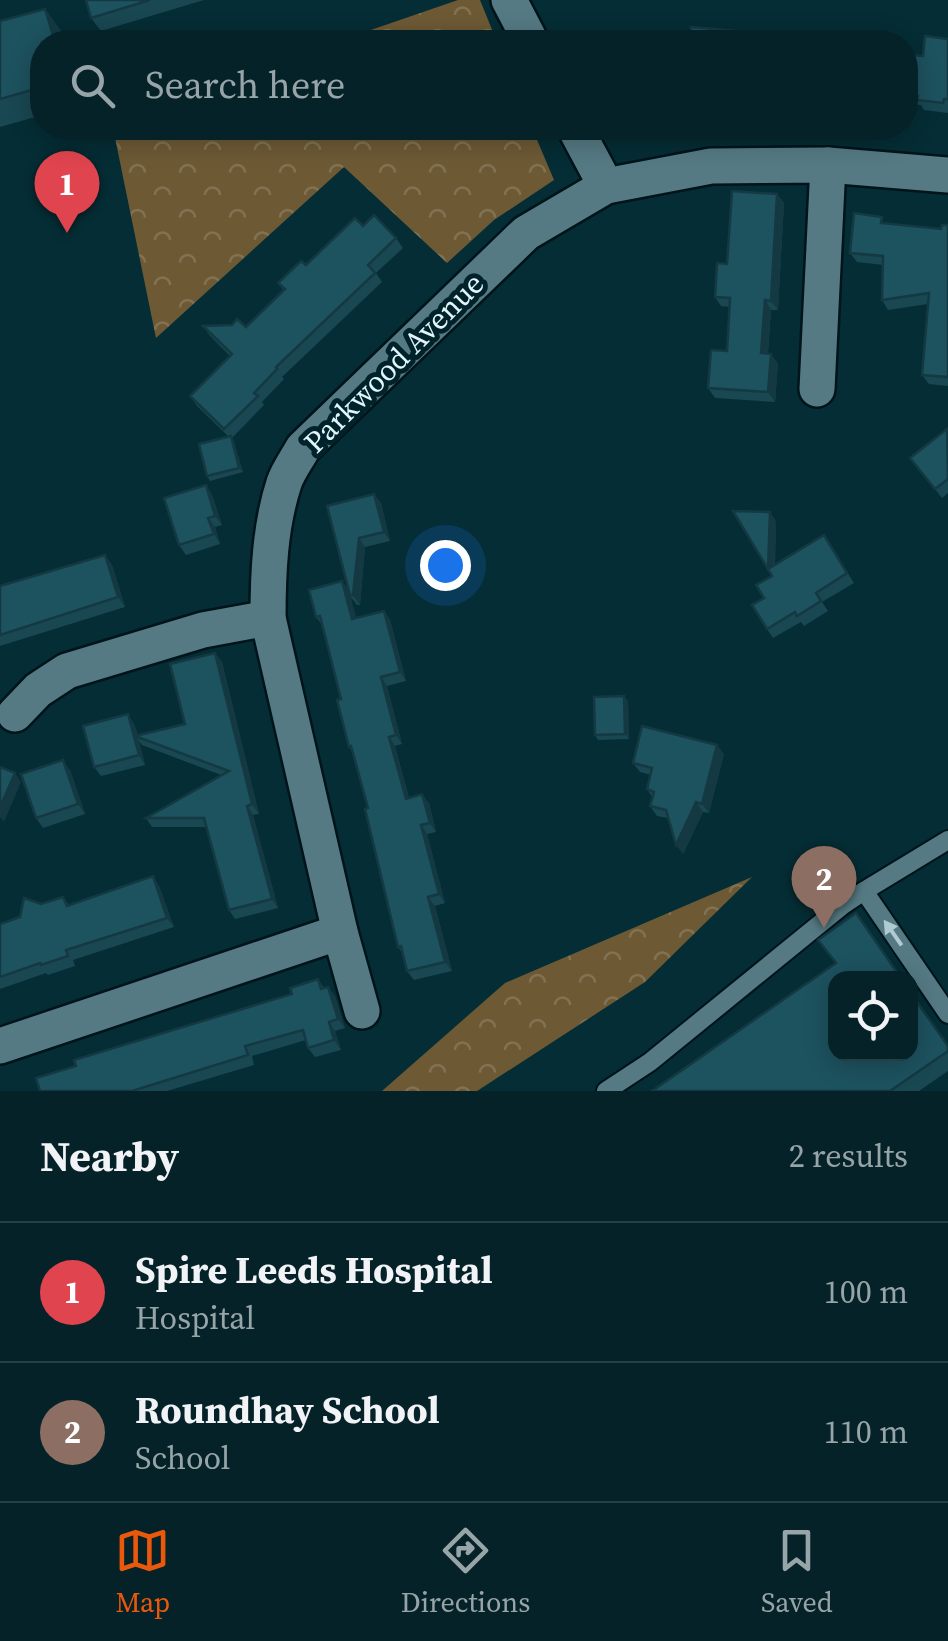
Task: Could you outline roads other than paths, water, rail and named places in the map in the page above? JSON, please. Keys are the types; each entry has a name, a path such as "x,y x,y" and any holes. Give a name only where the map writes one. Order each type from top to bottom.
{"street":[{"path":"509,0 525,30"},
{"path":"582,140 606,186"},
{"path":"817,390 828,164"},
{"name":"Parkwood Avenue","path":"362,1011 340,932 268,618 275,521 285,480 303,448 526,233 606,186 712,166 828,164 948,176"},
{"path":"16,714 38,690 67,672 203,630 268,618"},
{"path":"0,1046 340,932"}],"lane":[{"path":"606,1091 650,1062 842,904 948,840"},
{"path":"864,892 948,1014"}],"place":[{"name":"Spire Leeds Hospital","path":"67,233"},
{"name":"Roundhay School","path":"824,928"}]}
